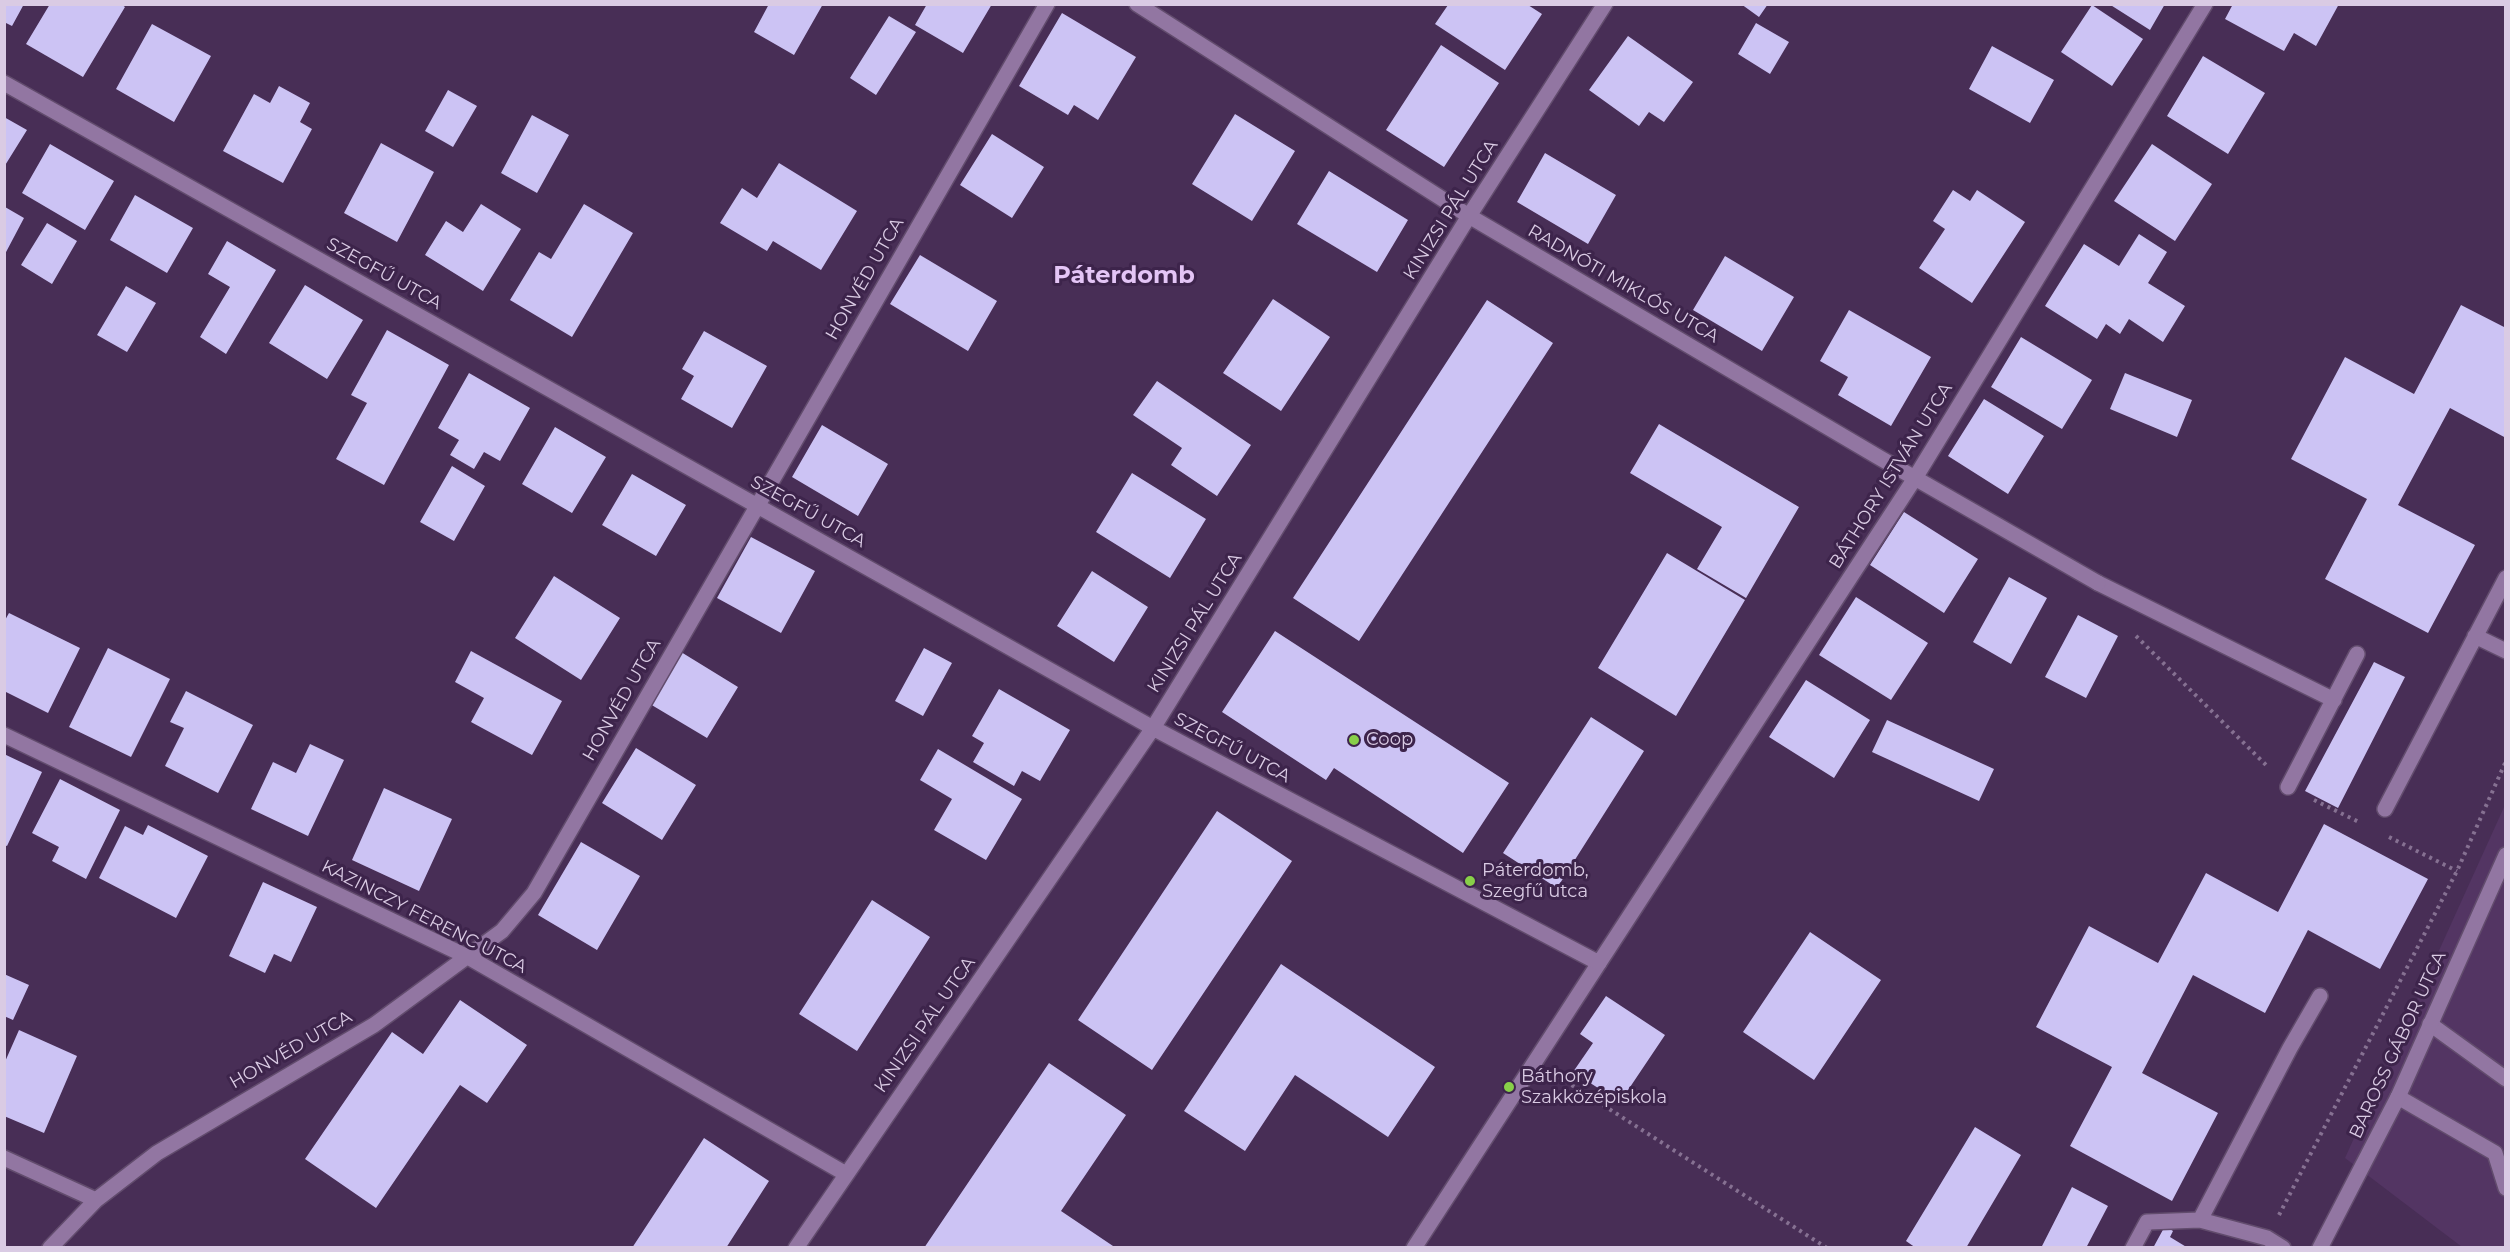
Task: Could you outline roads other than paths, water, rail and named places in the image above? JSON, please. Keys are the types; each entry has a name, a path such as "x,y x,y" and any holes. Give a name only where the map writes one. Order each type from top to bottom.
{"street":[{"name":"HONVÉD UTCA","path":"50,1248 96,1200 157,1153 374,1025 502,931 534,893 1047,4"},
{"name":"RADNÓTI MIKLÓS UTCA","path":"1137,4 1469,216 1915,478 2098,583 2334,700"},
{"name":"KINIZSI PÁL UTCA","path":"796,1248 1154,728 1469,216 1605,4"},
{"name":"BÁTHORY ISTVÁN UTCA","path":"1414,1248 1915,478 2205,4"},
{"name":"SZEGFŰ UTCA","path":"4,83 1154,728 1599,963"},
{"path":"2385,808 2505,578"},
{"path":"2475,636 2505,651"},
{"path":"2288,787 2357,654"},
{"name":"KAZINCZY FERENC UTCA","path":"4,735 468,957 846,1174"},
{"name":"BAROSS GÁBOR UTCA","path":"2320,1248 2398,1097 2505,855"},
{"path":"2200,1220 2320,996"},
{"path":"2430,1024 2505,1079"},
{"path":"2398,1097 2495,1153 2505,1188"},
{"path":"4,1158 96,1200"},
{"path":"2133,1248 2147,1222 2200,1220 2267,1238 2283,1248"}],"place":[{"name":"Coop","path":"1354,740"},
{"name":"Páterdomb, Szegfű utca","path":"1470,881"},
{"name":"Báthory Szakközépiskola","path":"1509,1087"}],"district":[{"name":"Páterdomb","path":"1124,276"}]}
